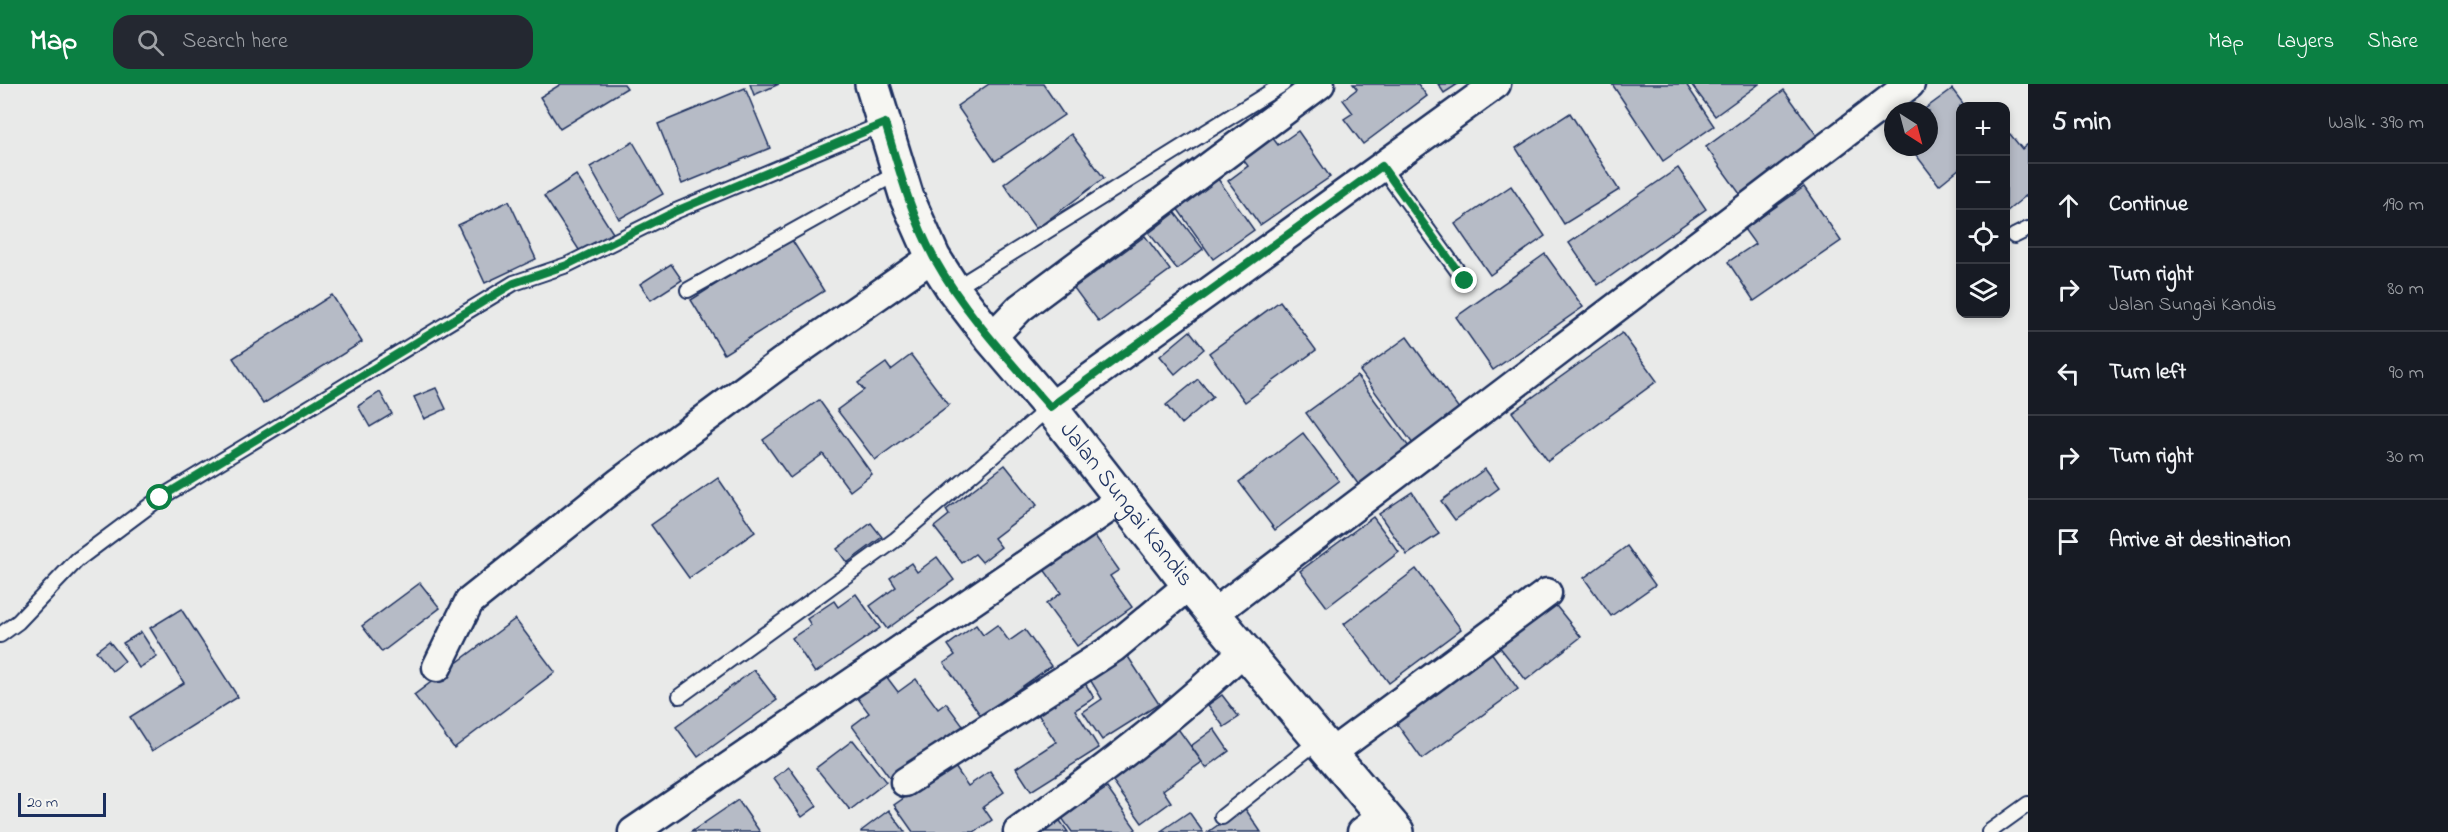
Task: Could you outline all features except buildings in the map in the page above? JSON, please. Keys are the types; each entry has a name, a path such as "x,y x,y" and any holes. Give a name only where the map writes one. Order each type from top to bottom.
{"street":[{"name":"Jalan Sungai Kandis","path":"872,84 907,198 933,257 954,290 991,338 1050,407 1189,585 1324,747 1381,827"},
{"path":"991,338 1020,308 1320,84"},
{"path":"1050,407 1496,84"},
{"path":"1213,614 1910,84"},
{"path":"437,667 469,602 782,362 933,257"},
{"path":"633,832 1122,499"},
{"path":"905,782 1113,648 1189,585"},
{"path":"1324,747 1547,593"},
{"path":"1018,832 1106,769 1206,687 1244,650"}],"lane":[{"path":"954,290 1283,84"},
{"path":"0,635 18,622 77,560 160,498 514,283 567,265 676,211 885,123"},
{"path":"1382,166 1465,281"},
{"path":"688,290 900,172"},
{"path":"2014,236 2028,229"},
{"path":"680,696 895,540 1050,407"},
{"path":"1221,817 1324,747"},
{"path":"1989,832 2028,804"}],"route":[{"path":"160,498 514,283 567,265 676,211 885,123 907,198 933,257 954,290 991,338 1050,407 1382,166 1465,281"}]}
